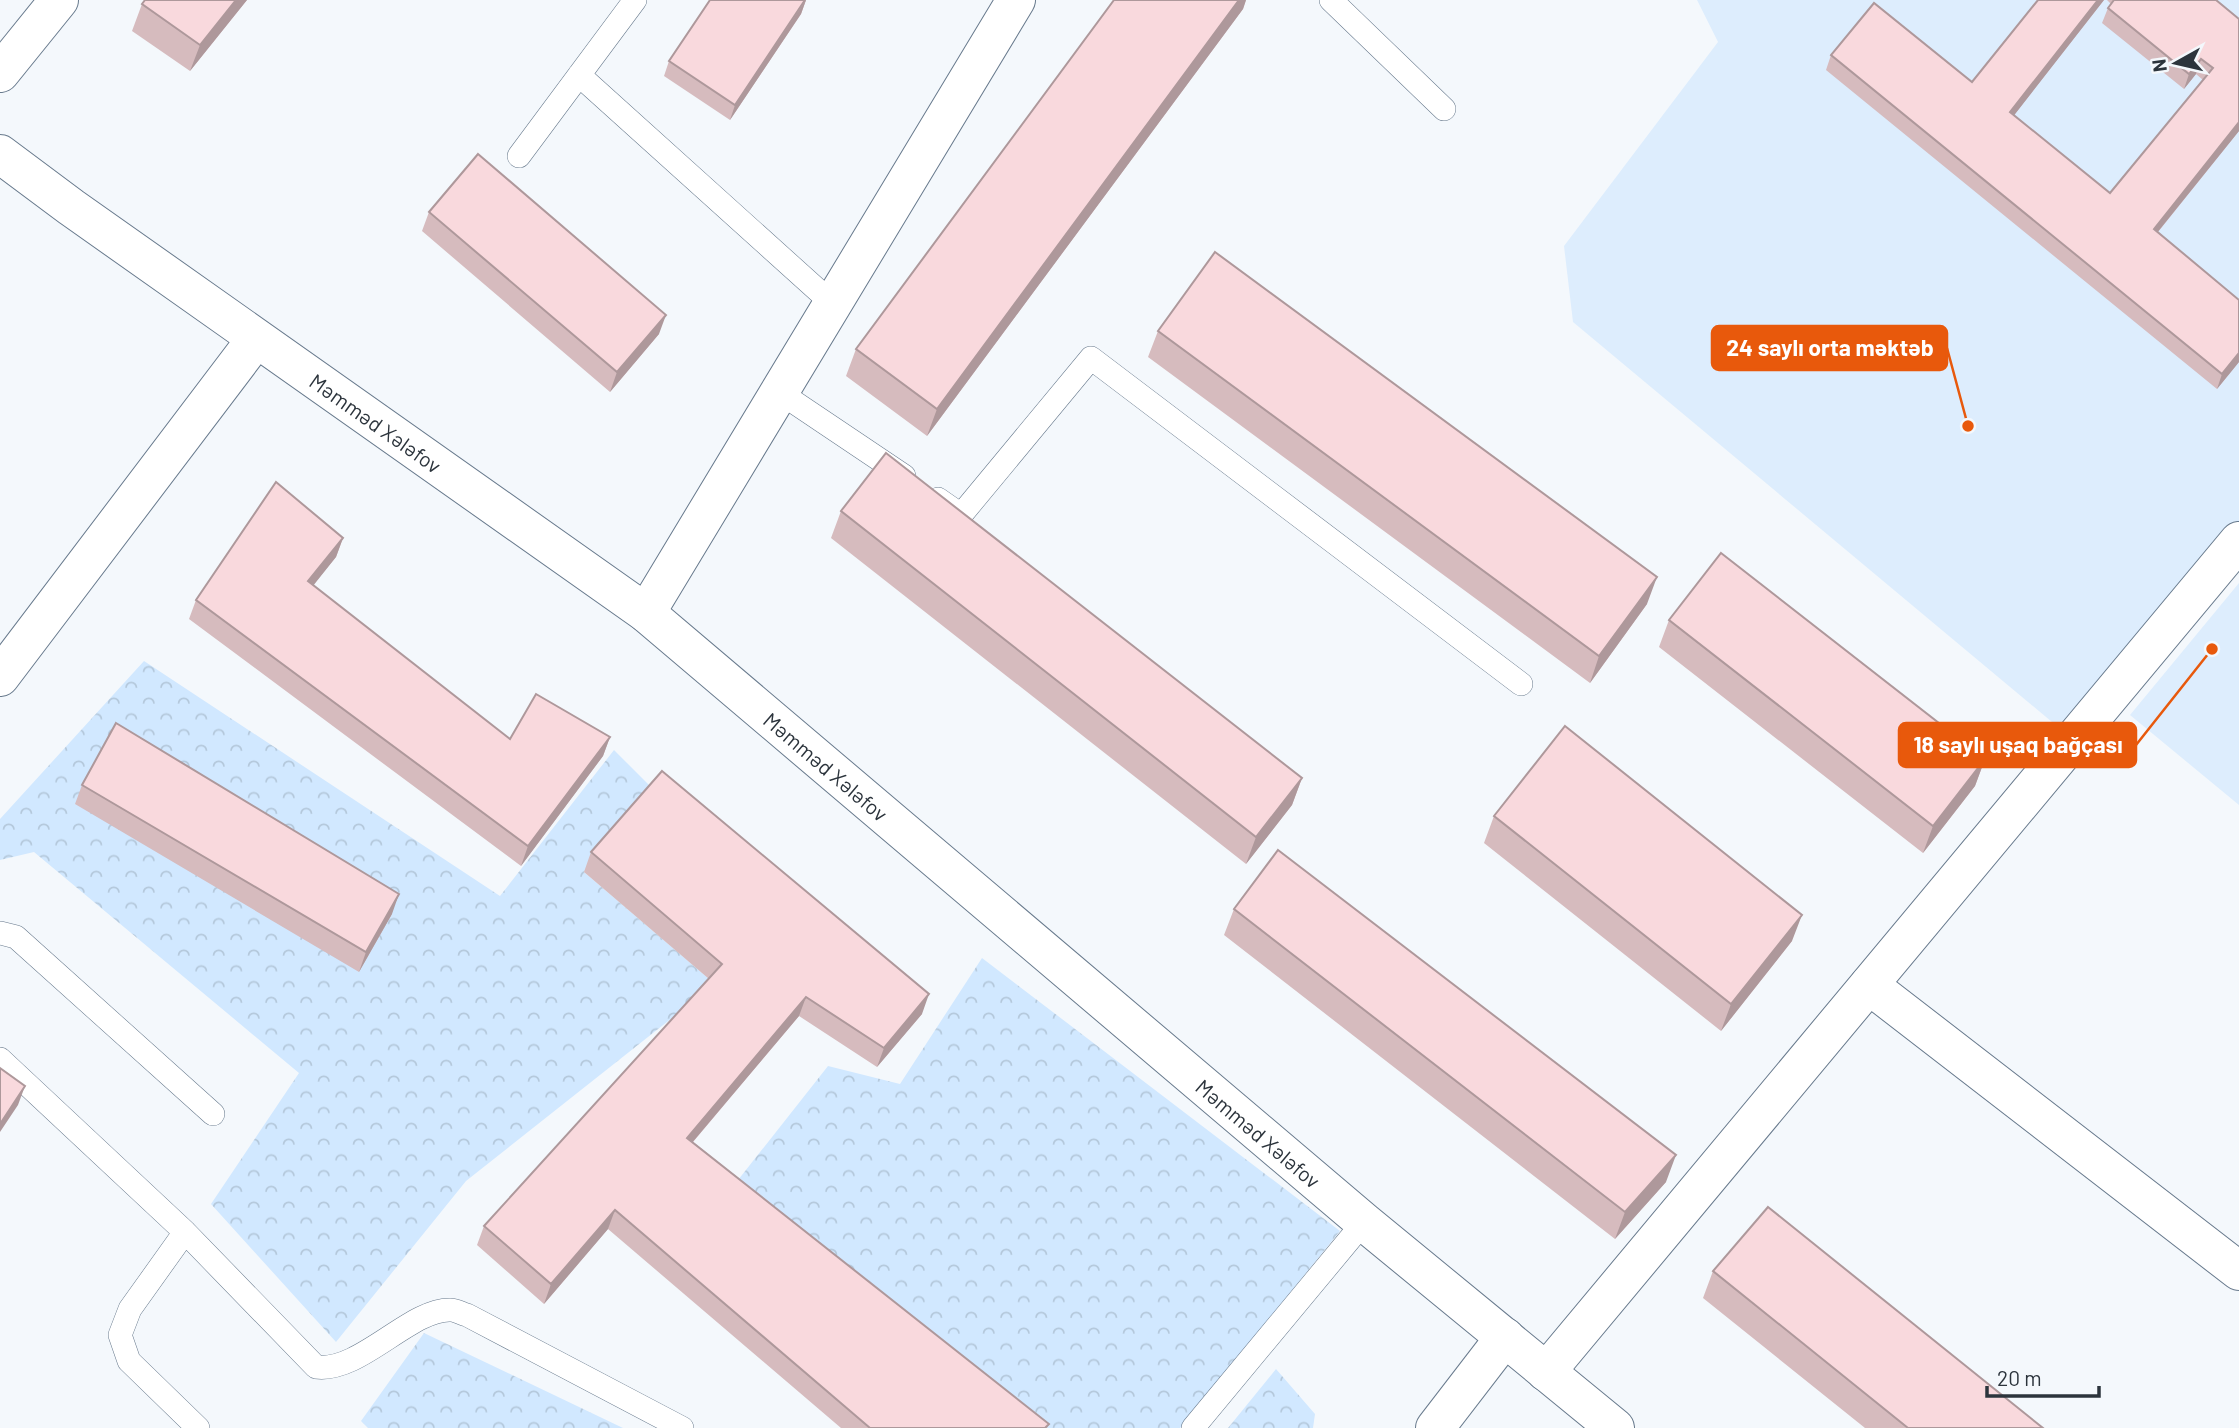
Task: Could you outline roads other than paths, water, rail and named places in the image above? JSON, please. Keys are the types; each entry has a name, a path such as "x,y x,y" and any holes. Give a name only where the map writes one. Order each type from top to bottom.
{"street":[{"path":"0,73 59,0"},
{"path":"646,612 1016,0"},
{"name":"Məmməd Xələfov","path":"0,154 256,339 646,612 1364,1222 1615,1428"},
{"path":"0,677 256,339"},
{"path":"1546,1371 2239,541"},
{"path":"1869,985 2239,1271"},
{"path":"1435,1428 1505,1337"}],"lane":[{"path":"519,156 635,0"},
{"path":"1332,0 1444,109"},
{"path":"579,75 832,304"},
{"path":"779,392 961,515 1091,358 1521,684"},
{"path":"0,933 16,937 213,1114"},
{"path":"0,1059 185,1231 316,1367 330,1369 389,1339 426,1314 452,1310 467,1315 682,1428"},
{"path":"1193,1428 1364,1222"},
{"path":"185,1231 130,1309 120,1335 129,1361 198,1428"}],"place":[{"name":"24 saylı orta məktəb","path":"1968,426"},
{"name":"18 saylı uşaq bağçası","path":"2212,649"}]}
